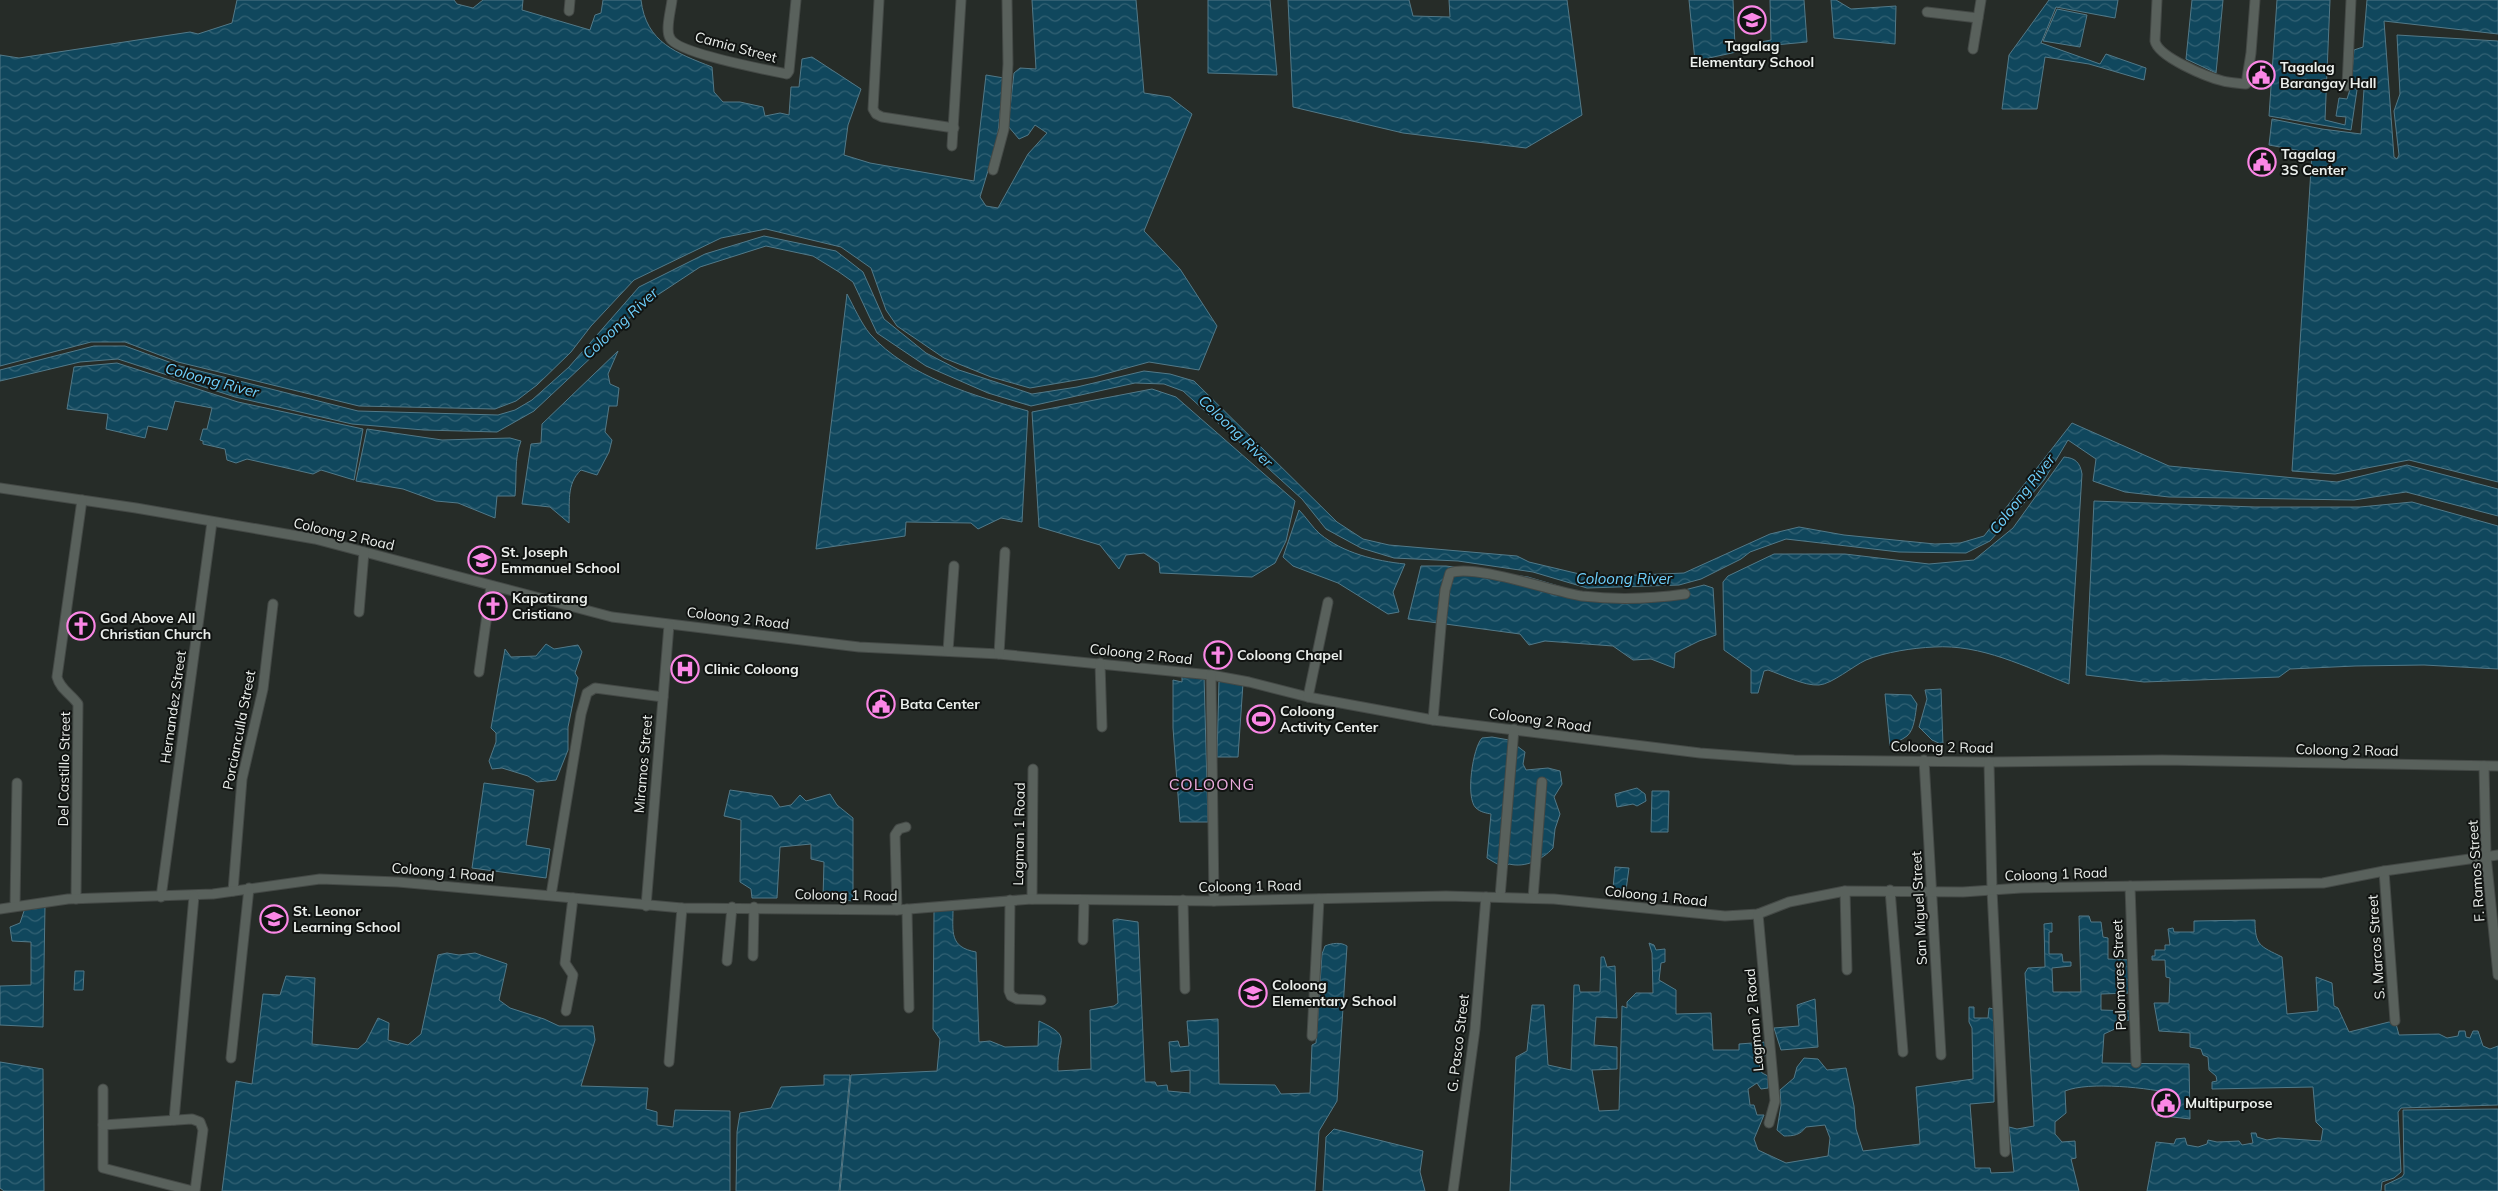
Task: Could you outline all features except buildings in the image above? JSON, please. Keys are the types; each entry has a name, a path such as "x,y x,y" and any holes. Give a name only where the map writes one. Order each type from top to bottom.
{"street":[{"path":"569,11 570,0"},
{"name":"Camia Street","path":"672,0 668,35 674,43 702,54 787,74 789,71 796,0"},
{"path":"879,0 873,109 876,114 882,117 954,128"},
{"path":"952,146 961,0"},
{"path":"993,170 1004,129 1008,64 1007,0"},
{"path":"1973,49 1981,0"},
{"path":"2157,0 2155,41 2156,46 2161,51 2200,73 2223,81 2246,84 2256,0"},
{"path":"2347,86 2352,0"},
{"path":"1927,12 1978,18"},
{"name":"Coloong 2 Road","path":"0,488 315,539 612,617 858,647 999,654 1211,675 1249,682 1308,697 1434,720 1700,753 1794,760 1989,762 2162,760 2498,766"},
{"name":"Del Castillo Street","path":"76,899 78,704 71,694 60,687 56,677 82,500"},
{"name":"Hernandez Street","path":"161,897 212,522"},
{"path":"359,612 364,552"},
{"path":"999,654 1005,552"},
{"path":"948,651 954,566"},
{"path":"1434,720 1442,617 1445,590 1450,573 1466,571 1516,580 1579,595 1628,600 1685,594"},
{"path":"479,672 491,586"},
{"path":"1308,697 1328,602"},
{"name":"Porcianculla Street","path":"233,891 242,779 263,689 272,604"},
{"name":"Miramos Street","path":"646,906 669,625"},
{"path":"1100,663 1102,726"},
{"path":"1211,675 1214,901"},
{"path":"551,895 581,714 587,692 596,688 663,696"},
{"path":"1500,897 1514,729"},
{"name":"San Miguel Street","path":"1924,760 1941,1055"},
{"path":"1989,762 1992,890 2005,1152"},
{"name":"F. Ramos Street","path":"2484,766 2486,855 2498,975"},
{"name":"Lagman 1 Road","path":"1032,899 1034,769"},
{"path":"1533,898 1542,782"},
{"path":"15,906 17,783"},
{"path":"897,910 895,835 897,830 906,827"},
{"name":"Coloong 1 Road","path":"0,909 76,899 194,896 320,879 398,882 682,908 754,907 897,910 1032,899 1214,901 1500,897 1533,898 1725,916 1758,914 1798,900 1845,891 1890,890 1932,892 2323,883 2384,871 2486,855 2498,855"},
{"name":"S. Marcos Street","path":"2384,871 2395,1021"},
{"name":"Palomares Street","path":"2130,886 2136,1063"},
{"path":"231,1058 249,888"},
{"path":"1890,890 1903,1052"},
{"path":"1845,891 1847,970"},
{"path":"174,1120 194,896"},
{"name":"G. Pasco Street","path":"1453,1191 1475,1029 1486,897"},
{"path":"566,1011 573,975 565,963 573,898"},
{"path":"1312,1036 1319,899"},
{"path":"1010,900 1009,991 1011,996 1017,999 1040,1000"},
{"path":"1083,940 1084,900"},
{"path":"1183,900 1185,989"},
{"path":"727,961 732,907"},
{"path":"753,956 754,907"},
{"path":"669,1062 682,908"},
{"path":"907,909 908,1008"},
{"name":"Lagman 2 Road","path":"1758,914 1775,1101 1769,1123"},
{"path":"103,1089 103,1125 103,1168 194,1191 203,1126 197,1120 103,1125"}],"water":[{"path":"237,0 454,0 457,4 473,8 483,0 523,0 522,10 590,30 595,15 601,13 603,0 641,0 649,27 656,36 675,51 712,67 714,92 723,102 740,102 763,107 765,116 780,113 789,115 791,87 799,87 802,59 812,57 861,89 848,125 844,155 870,163 974,181 986,75 1004,78 997,141 980,197 986,206 998,208 1028,154 1047,133 1035,125 1028,135 1019,139 1008,126 1014,73 1020,68 1036,69 1032,0 1136,0 1144,93 1170,97 1192,114 1144,231 1180,269 1217,326 1199,370 1149,362 1094,377 1030,388 991,377 944,358 897,326 886,310 871,268 841,247 766,229 721,238 634,280 591,326 571,352 537,385 516,401 495,409 359,406 178,362 125,342 91,342 0,366 0,55 19,58 190,32 198,34 232,23"},
{"path":"1208,0 1270,0 1277,75 1208,73"},
{"path":"1288,0 1409,0 1413,16 1450,17 1449,0 1567,0 1582,115 1526,148 1403,133 1293,107"},
{"path":"1689,0 1733,0 1735,47 1771,40 1770,0 1804,0 1807,42 1764,46 1695,61"},
{"path":"1831,0 1836,0 1851,9 1896,6 1895,44 1834,38"},
{"path":"2049,0 2118,0 2115,18 2056,7 2041,43 2100,64 2106,54 2146,68 2144,80 2089,64 2045,57 2037,109 2002,109 2009,55"},
{"path":"2192,0 2223,0 2216,73 2186,59"},
{"path":"2277,0 2330,0 2325,120 2345,125 2346,117 2336,116 2339,98 2347,99 2351,86 2357,90 2351,130 2269,116"},
{"path":"2367,0 2498,0 2498,34 2384,21 2394,157 2397,159 2399,155 2394,111 2400,94 2397,35 2498,41 2498,482 2409,460 2335,474 2292,471 2312,153 2269,145 2272,119 2322,129 2361,134 2364,89 2351,82 2354,50 2363,47"},
{"path":"2057,9 2087,15 2080,47 2043,41"},
{"name":"Coloong River","path":"764,236 836,251 863,272 884,319 926,353 959,370 1032,394 1077,387 1144,371 1170,374 1194,381 1337,522 1363,539 1389,545 1517,556 1529,562 1592,577 1684,573 1770,534 1799,527 1844,535 1935,544 1960,543 1984,536 2072,423 2169,466 2337,482 2407,465 2498,489 2498,516 2406,492 2354,500 2169,497 2125,492 2093,481 2096,459 2068,440 2044,480 2018,510 1990,541 1966,553 1899,552 1786,539 1750,552 1741,559 1701,579 1679,585 1587,588 1533,572 1458,561 1394,558 1361,548 1326,529 1302,499 1183,391 1164,384 1135,383 1031,406 988,393 926,366 877,333 853,282 839,272 813,256 766,246 700,267 653,298 612,333 597,352 534,411 497,432 424,430 352,424 235,397 118,359 80,362 0,381 0,370 94,346 125,346 180,366 358,411 498,415 515,410 532,400 569,367 639,287 705,254"},
{"path":"847,294 870,334 903,362 943,383 986,399 1028,411 1022,522 1001,518 978,529 971,523 906,522 905,536 816,549"},
{"path":"618,351 608,374 610,384 619,388 617,406 609,406 605,432 612,440 609,452 597,475 581,470 576,475 570,494 569,523 550,507 522,504 531,444 541,443 542,424"},
{"path":"117,363 238,402 363,429 354,480 321,470 313,474 247,459 236,463 227,460 225,449 203,444 203,441 200,440 203,429 207,429 212,408 175,401 167,430 148,426 145,438 106,429 108,414 67,409 74,367"},
{"path":"1152,389 1176,397 1295,501 1286,541 1275,563 1252,577 1160,573 1159,563 1144,553 1126,555 1119,569 1100,545 1039,527 1032,412"},
{"path":"367,429 442,440 510,438 521,441 517,461 515,496 497,496 495,518 458,503 436,501 403,489 356,481"},
{"path":"2064,457 2076,461 2080,466 2082,474 2069,684 2020,664 1986,653 1952,647 1934,647 1899,651 1874,657 1830,682 1819,685 1800,682 1768,670 1764,671 1758,693 1751,693 1751,669 1724,650 1723,582 1728,576 1774,554 1845,554 1929,564 1974,560 2013,528"},
{"path":"2094,501 2255,507 2360,507 2412,502 2498,526 2498,669 2424,665 2355,666 2290,669 2279,677 2144,682 2086,675"},
{"path":"1299,510 1314,528 1329,541 1360,555 1405,564 1393,592 1399,612 1388,614 1338,583 1293,566 1283,557"},
{"path":"1421,566 1446,566 1528,577 1585,594 1669,594 1704,585 1713,588 1716,635 1675,653 1674,668 1651,659 1633,660 1613,646 1545,641 1529,645 1520,634 1408,619"},
{"path":"546,644 554,649 578,645 582,652 575,673 578,678 568,727 568,750 556,780 537,782 528,776 502,768 492,769 489,761 496,742 496,733 491,728 505,649 511,657 536,656"},
{"path":"1182,674 1204,675 1208,822 1180,822 1173,728 1173,680 1182,682"},
{"path":"1219,680 1243,683 1238,757 1217,757"},
{"path":"1941,689 1943,745 1932,740 1919,727 1927,699 1925,690"},
{"path":"1885,694 1911,695 1917,704 1910,733 1890,746"},
{"path":"1492,737 1509,740 1525,752 1523,764 1526,770 1548,768 1560,771 1562,784 1554,797 1560,814 1555,829 1553,848 1544,856 1527,864 1509,864 1504,868 1487,858 1491,814 1476,808 1471,794 1471,784 1473,761 1479,743 1482,738"},
{"path":"484,783 534,790 526,845 550,849 546,878 472,868"},
{"path":"1637,788 1645,794 1646,801 1637,806 1633,804 1617,807 1615,794"},
{"path":"730,790 772,796 780,807 791,805 800,795 806,801 830,794 837,805 853,818 853,901 823,898 824,862 811,859 811,844 780,847 777,898 752,898 751,889 740,882 741,820 724,816"},
{"path":"1652,791 1669,791 1668,832 1651,832"},
{"path":"1615,867 1629,868 1626,890 1613,888"},
{"path":"45,906 43,1027 0,1025 0,986 31,985 31,942 12,941 10,927 20,923 25,908"},
{"path":"953,909 954,937 961,946 976,952 979,1042 990,1041 1005,1047 1038,1046 1039,1021 1057,1031 1060,1036 1058,1071 1091,1069 1090,1010 1114,1006 1118,1003 1113,920 1138,922 1145,1082 1155,1082 1157,1086 1167,1085 1168,1091 1190,1093 1190,1070 1171,1072 1169,1042 1178,1041 1180,1047 1189,1046 1187,1021 1218,1019 1219,1084 1275,1085 1281,1094 1310,1093 1312,1045 1316,1043 1322,954 1325,946 1328,945 1339,943 1347,946 1337,1101 1319,1131 1315,1191 840,1191 851,1075 937,1071 940,1039 933,1029 934,911"},
{"path":"2079,916 2089,916 2091,922 2101,922 2103,937 2108,938 2108,959 2130,960 2130,993 2101,994 2101,1010 2131,1011 2130,1020 2120,1021 2117,1028 2104,1034 2102,1063 2189,1064 2190,1119 2156,1115 2156,1104 2160,1104 2161,1108 2174,1109 2175,1094 2136,1088 2104,1086 2089,1086 2065,1091 2066,1113 2055,1122 2055,1134 2062,1142 2075,1141 2076,1158 2071,1159 2079,1191 1510,1191 1516,1057 1527,1051 1532,1005 1544,1005 1548,1065 1571,1070 1574,985 1579,985 1580,992 1600,992 1601,957 1604,957 1607,967 1615,966 1617,1018 1596,1017 1594,1045 1617,1047 1617,1069 1592,1070 1599,1111 1619,1110 1622,1006 1627,1008 1627,1002 1636,993 1653,993 1652,953 1649,943 1654,945 1656,950 1665,949 1665,962 1661,963 1659,980 1676,990 1676,1014 1711,1013 1713,1050 1739,1050 1739,1044 1765,1042 1766,1055 1762,1057 1759,1064 1762,1073 1768,1076 1768,1088 1761,1089 1757,1083 1748,1089 1750,1105 1754,1105 1757,1115 1764,1115 1754,1139 1758,1150 1786,1163 1828,1156 1830,1138 1825,1125 1806,1127 1799,1133 1791,1136 1784,1136 1777,1130 1781,1105 1780,1090 1794,1078 1797,1067 1804,1058 1818,1059 1827,1070 1846,1068 1854,1106 1856,1129 1863,1151 1920,1144 1916,1087 1973,1079 1972,1028 1969,1022 1969,1007 1974,1007 1974,1018 1988,1018 1989,1008 1994,1009 1994,1102 1970,1104 1975,1168 1990,1168 1991,1173 2014,1172 2009,1127 2017,1129 2034,1126 2025,973 2028,968 2045,967 2044,924 2052,923 2052,932 2049,932 2049,954 2062,954 2063,962 2071,962 2071,966 2052,968 2053,992 2081,992"},
{"path":"2255,920 2256,935 2260,944 2282,957 2287,1014 2318,1011 2316,977 2332,983 2334,1006 2338,1008 2349,1032 2389,1022 2396,1024 2399,1035 2439,1034 2447,1038 2458,1036 2459,1031 2465,1031 2466,1037 2470,1038 2473,1031 2478,1031 2483,1046 2490,1049 2498,1046 2498,1105 2401,1108 2398,1112 2401,1172 2394,1178 2382,1182 2381,1191 2147,1191 2156,1142 2174,1144 2176,1139 2185,1138 2187,1145 2198,1147 2207,1144 2208,1140 2217,1142 2239,1141 2242,1145 2253,1143 2251,1133 2256,1133 2257,1137 2267,1140 2278,1138 2321,1141 2323,1129 2316,1122 2313,1087 2212,1089 2212,1082 2217,1081 2216,1076 2209,1070 2208,1057 2203,1055 2201,1049 2190,1047 2190,1033 2159,1031 2154,1003 2169,1003 2170,978 2166,977 2165,960 2152,960 2152,956 2155,956 2155,950 2165,950 2165,945 2170,945 2168,929 2173,928 2174,932 2194,932 2194,921"},
{"path":"447,953 459,955 475,953 507,964 499,1000 510,1008 559,1026 593,1026 595,1040 581,1086 648,1088 646,1109 657,1112 657,1125 673,1127 675,1110 730,1111 730,1191 222,1191 236,1081 252,1084 263,994 280,995 286,976 315,978 312,1044 358,1049 366,1042 378,1018 389,1023 388,1040 408,1045 421,1034 438,955"},
{"path":"75,971 84,971 83,990 74,990"},
{"path":"1815,999 1818,1047 1781,1050 1774,1028 1799,1026 1797,1005"},
{"path":"0,1062 43,1069 44,1191 4,1191 0,1188"},
{"path":"824,1075 850,1075 839,1191 736,1191 737,1132 740,1113 771,1108 781,1087 824,1085"},
{"path":"2498,1109 2498,1191 2385,1191 2385,1185 2402,1177 2404,1174 2403,1110"},
{"path":"1334,1129 1423,1151 1420,1172 1425,1191 1323,1191 1326,1137"}],"place":[{"name":"Tagalag Elementary School","path":"1752,20"},
{"name":"Tagalag Barangay Hall","path":"2261,75"},
{"name":"Tagalag 3S Center","path":"2262,162"},
{"name":"St. Joseph Emmanuel School","path":"482,560"},
{"name":"Kapatirang Cristiano","path":"493,606"},
{"name":"God Above All Christian Church","path":"81,626"},
{"name":"Coloong Chapel","path":"1218,655"},
{"name":"Clinic Coloong","path":"685,669"},
{"name":"Bata Center","path":"881,704"},
{"name":"Coloong Activity Center","path":"1261,719"},
{"name":"St. Leonor Learning School","path":"274,919"},
{"name":"Coloong Elementary School","path":"1253,993"},
{"name":"Multipurpose","path":"2166,1103"}],"district":[{"name":"COLOONG","path":"1212,784"}]}
